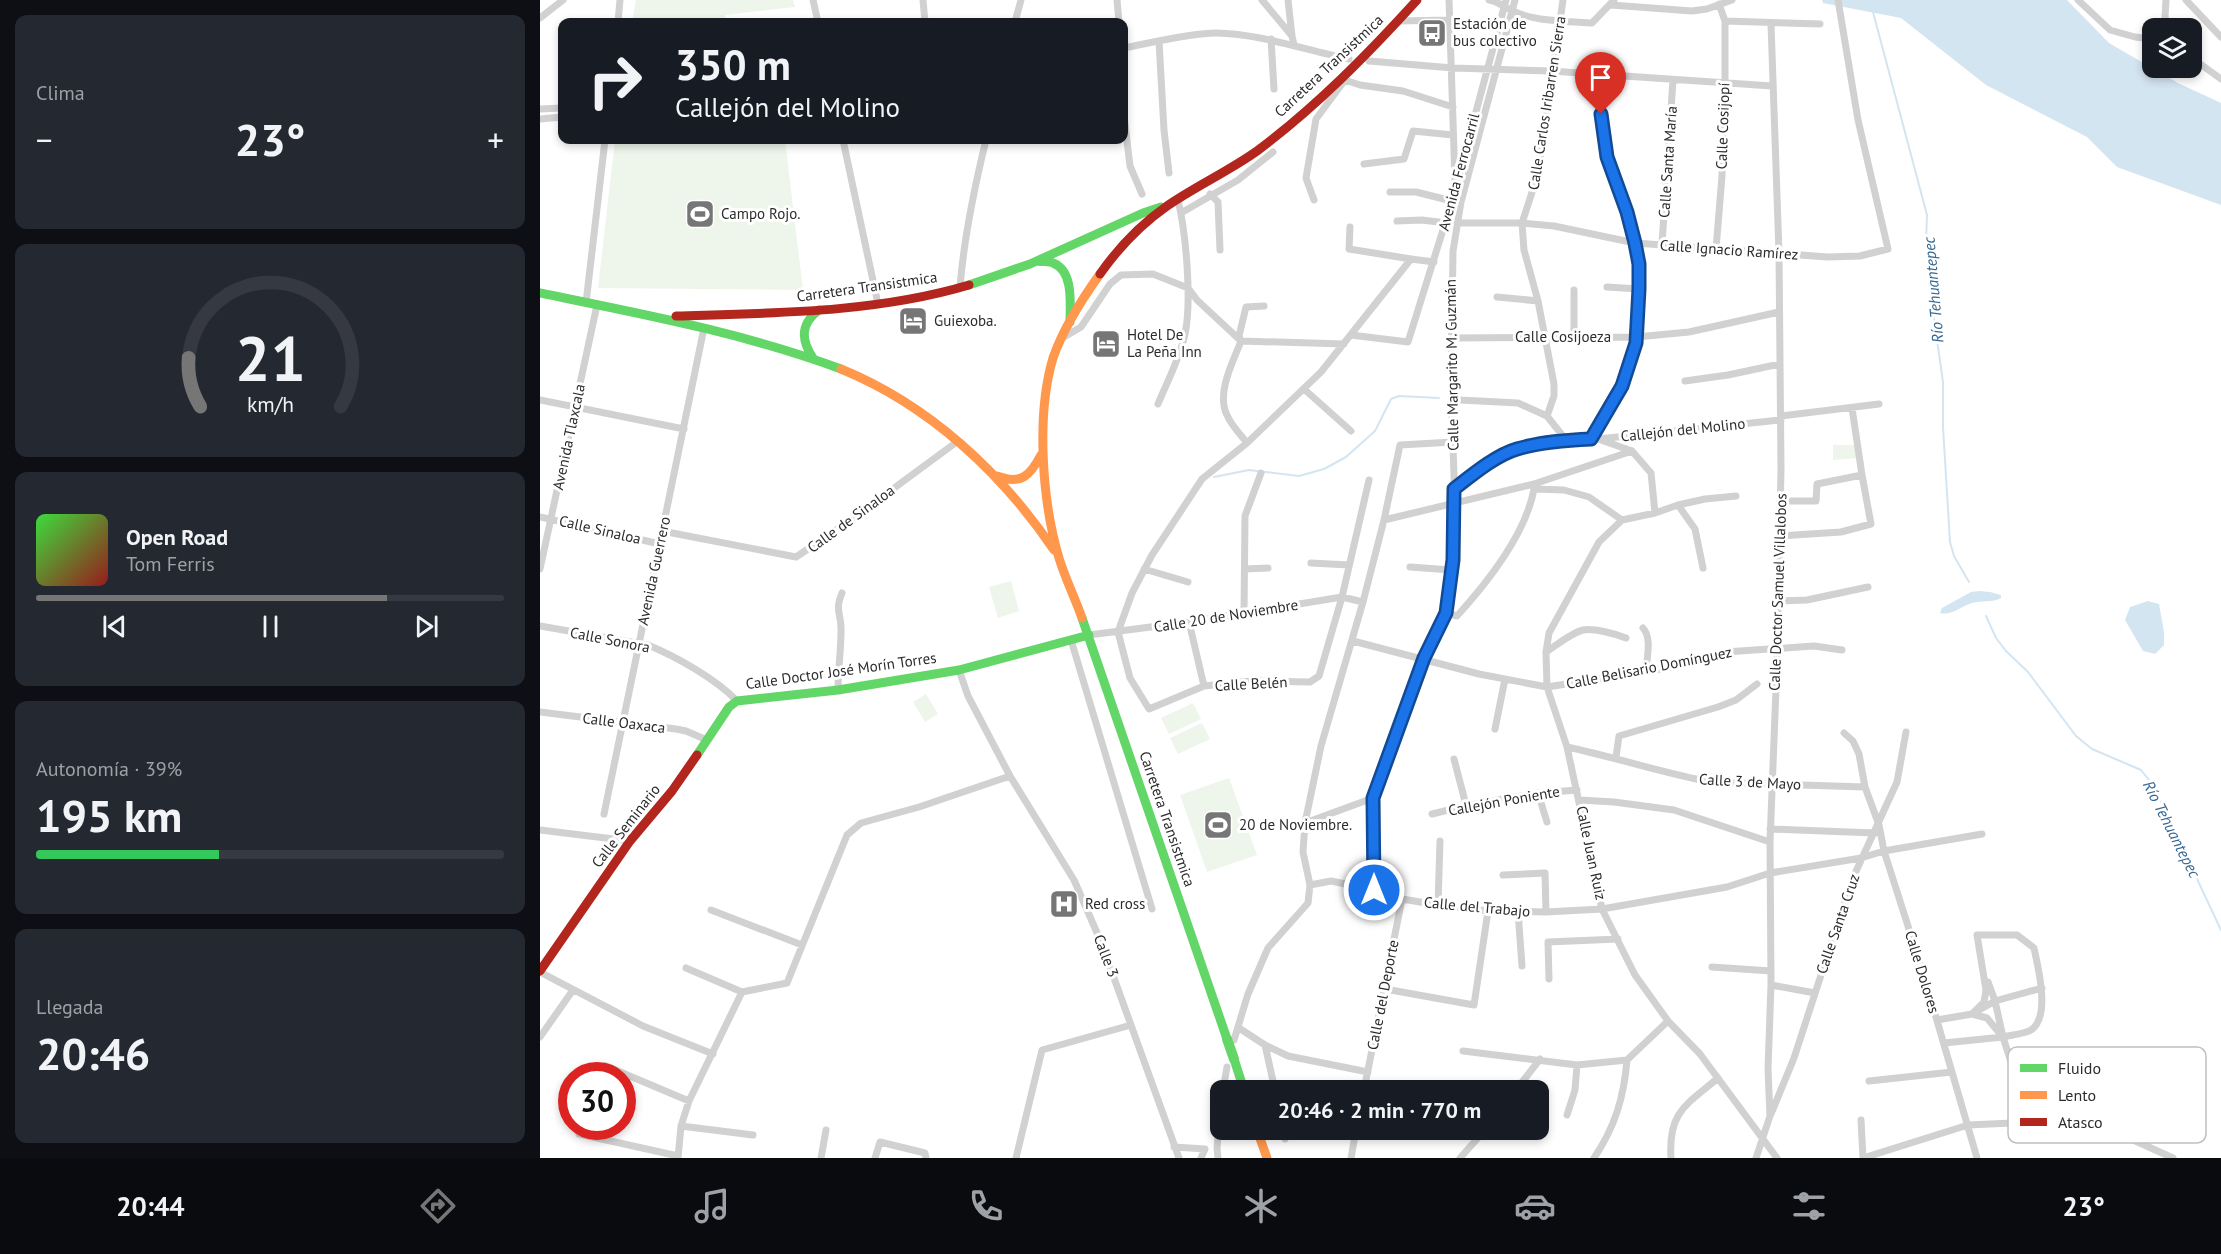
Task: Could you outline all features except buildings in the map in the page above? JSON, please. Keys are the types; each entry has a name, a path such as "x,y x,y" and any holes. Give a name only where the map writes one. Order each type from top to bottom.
{"main road":[{"name":"Carretera Transistmica","path":"1239,1080 1230,1063 1231,1039 1089,635 1059,558 1048,506 1041,454 1048,379 1061,340 1070,322 1095,281 1130,236 1167,206 1255,152 1300,116 1343,79 1417,0"},
{"name":"Carretera Transistmica","path":"663,317 777,314 820,310 878,304 960,287 1036,261 1156,208 1167,206"},
{"path":"1036,261 1054,263 1065,275 1069,284 1070,322"},
{"path":"540,293 663,317"},
{"path":"813,358 804,342 803,332 810,315 820,310"},
{"name":"Carretera Transistmica","path":"663,317 813,358 886,389 916,408 958,441 994,474 1043,532 1059,558"},
{"path":"994,474 1005,479 1017,480 1034,470 1041,454"},
{"name":"Calle Doctor José Morín Torres","path":"737,701 838,690 959,670 1089,635"},
{"name":"Calle Seminario","path":"540,971 630,841 635,838 672,791 729,707 737,701"},
{"path":"1261,1140 1267,1158"}],"street":[{"path":"618,18 620,0"},
{"path":"813,0 817,18"},
{"path":"923,0 925,18"},
{"path":"1016,18 1020,0"},
{"path":"1117,0 1119,18"},
{"path":"1262,0 1293,36"},
{"path":"1288,0 1294,45"},
{"path":"1449,0 1456,187"},
{"path":"1489,0 1505,3 1512,11 1561,22 1592,23 1613,3 1692,10 1707,9 1732,0"},
{"name":"Calle Margarito M. Guzmán","path":"1374,890 1373,798 1424,658 1446,613 1455,504 1451,388 1451,265 1457,223 1515,0"},
{"name":"Calle Carlos Iribarren Sierra","path":"1547,416 1554,396 1554,384 1538,301 1524,250 1522,223 1538,174 1563,0"},
{"name":"Calle Ignacio Ramírez","path":"1457,223 1522,223 1554,226 1635,243 1828,257 1860,256 1888,249 1858,120 1838,0"},
{"path":"2078,0 2110,30 2142,38"},
{"path":"2165,18 2166,0"},
{"path":"2186,0 2221,36"},
{"path":"540,18 559,1"},
{"name":"Avenida Ferrocarril","path":"1351,335 1407,342 1446,223 1505,3"},
{"name":"Calle Cosijopí","path":"1716,249 1722,176 1725,83 1725,21 1719,4"},
{"path":"1398,21 1450,20"},
{"path":"1725,21 1820,24"},
{"name":"Calle Doctor Samuel Villalobos","path":"1756,1158 1770,1116 1768,1069 1771,985 1770,829 1777,663 1780,501 1779,253 1771,24"},
{"path":"1128,47 1213,33 1271,39 1349,59"},
{"path":"1271,39 1274,89"},
{"path":"1159,41 1169,173"},
{"path":"1369,61 1772,86"},
{"path":"2202,65 2221,79"},
{"path":"1599,75 1607,157 1627,212 1635,243 1639,264 1639,289 1636,343 1622,386 1595,439 1632,451 1651,473 1654,513"},
{"path":"1314,200 1306,178 1316,119 1343,79 1370,87 1402,91 1453,107"},
{"name":"Calle Santa María","path":"1662,244 1673,80"},
{"path":"540,110 558,108"},
{"path":"540,119 558,117"},
{"path":"1364,164 1404,159 1413,131 1453,135"},
{"name":"Avenida Tlaxcala","path":"540,569 575,407 592,304 605,144"},
{"path":"844,144 878,304"},
{"path":"960,287 970,209 985,144"},
{"path":"1127,144 1130,166 1142,194"},
{"path":"1181,213 1210,194 1238,180 1273,152"},
{"path":"1390,192 1416,192 1452,201"},
{"path":"1210,194 1218,202 1220,249"},
{"path":"1158,404 1185,334 1188,288 1178,200"},
{"path":"1397,221 1422,220 1446,223"},
{"path":"1350,227 1349,249 1434,262"},
{"path":"1118,632 1132,593 1144,569 1177,514 1202,479 1247,442 1321,372 1410,259"},
{"path":"1061,340 1081,327 1110,284 1121,275 1153,274 1188,288 1197,300 1240,341 1344,344"},
{"path":"1607,287 1639,289"},
{"path":"1574,337 1575,290"},
{"path":"1497,297 1538,301"},
{"path":"1247,442 1230,420 1223,404 1227,378 1240,341 1239,336 1246,307 1264,306"},
{"name":"Calle Cosijoeza","path":"1452,338 1636,337 1689,332 1779,312"},
{"name":"Avenida Guerrero","path":"604,814 705,328"},
{"path":"1685,381 1780,364"},
{"path":"1304,389 1351,431"},
{"path":"540,400 684,429"},
{"path":"1460,400 1518,403 1547,416 1566,440"},
{"name":"Callejón del Molino","path":"1454,489 1482,468 1516,449 1566,440 1595,439 1781,418 1879,404"},
{"path":"1779,536 1841,532 1872,524 1852,408"},
{"name":"Calle de Sinaloa","path":"662,531 796,557 848,522 958,441"},
{"path":"1231,1039 1239,1028 1248,994 1268,948 1308,903 1310,885 1304,852 1305,823 1321,746 1353,641 1384,520 1400,445 1453,442"},
{"path":"1384,520 1534,487 1632,451"},
{"path":"1244,613 1245,516 1261,473"},
{"path":"1780,501 1816,501 1817,484 1862,475"},
{"path":"1342,597 1369,480"},
{"path":"1534,487 1564,490 1589,497 1622,520 1705,499 1736,496"},
{"path":"1446,613 1457,616 1508,549 1529,508 1534,487"},
{"path":"1678,505 1695,529 1703,568"},
{"name":"Calle Sinaloa","path":"540,517 660,544"},
{"name":"Calle Juan Ruiz","path":"1622,520 1599,542 1559,613 1550,633 1546,652 1546,687 1567,747 1602,909 1635,975 1668,1021 1700,1054 1777,1158"},
{"path":"1311,563 1349,565"},
{"path":"1410,567 1451,570"},
{"path":"1245,569 1268,568"},
{"path":"1144,569 1188,582"},
{"path":"1778,601 1807,600 1868,587"},
{"path":"838,690 842,627 837,612 842,593"},
{"name":"Calle 20 de Noviembre","path":"1089,635 1189,622 1342,597 1363,602"},
{"name":"Calle Belén","path":"1118,632 1130,678 1149,709 1204,686 1251,681 1310,682 1319,676 1342,597"},
{"path":"1189,622 1204,686"},
{"name":"Calle Sonora","path":"540,626 639,644 664,652 726,690 737,701"},
{"path":"1643,628 1648,638 1646,670"},
{"path":"1546,652 1584,630 1614,633 1626,638"},
{"path":"1071,640 1152,909"},
{"name":"Calle Belisario Domínguez","path":"1353,641 1479,674 1546,687 1668,668 1725,652 1814,646 1842,650"},
{"name":"Calle 3","path":"959,670 968,696 1010,776 1074,880 1101,942 1179,1158"},
{"path":"1495,729 1505,679"},
{"path":"1616,757 1619,736 1718,707 1736,700 1757,684"},
{"name":"Calle Oaxaca","path":"540,712 686,731 707,740"},
{"name":"Calle Santa Cruz","path":"1770,1116 1794,1058 1852,880 1897,782 1906,732"},
{"name":"Calle Dolores","path":"1844,733 1853,741 1859,754 1865,787 1879,825 1884,851 1977,1158"},
{"name":"Calle 3 de Mayo","path":"1567,747 1616,757 1711,782 1865,787"},
{"path":"1454,759 1466,805"},
{"path":"686,968 742,992 787,983 843,842 853,828 861,823 919,807 1010,776"},
{"name":"Callejón Poniente","path":"1432,814 1466,805 1538,793 1577,790"},
{"path":"1538,793 1546,822"},
{"path":"1305,823 1373,798"},
{"name":"Callejón Poniente","path":"1580,800 1674,810 1770,842"},
{"path":"1770,829 1875,833"},
{"path":"540,830 630,841"},
{"name":"Calle del Trabajo","path":"1310,885 1331,881 1374,890 1402,899 1488,910 1546,912 1602,909 1727,887 1770,873 1982,834"},
{"path":"1438,905 1440,842"},
{"path":"1503,875 1545,873 1546,912"},
{"name":"Calle del Deporte","path":"1366,1080 1402,899"},
{"path":"711,910 802,945"},
{"path":"1385,989 1474,1005 1488,910"},
{"path":"1518,911 1522,966"},
{"path":"1944,1043 2003,1037 2031,1030 2040,1018 2042,988 2034,948 2017,935 1977,935 1986,990 1984,1002 1972,1014"},
{"path":"1550,979 1548,942 1618,939"},
{"path":"1712,967 1771,971"},
{"path":"540,971 643,1026 713,1054"},
{"path":"1983,971 1995,1000 2008,1053"},
{"path":"1771,985 1815,993"},
{"path":"1937,1020 1972,1014 1995,1000 2042,988"},
{"path":"540,1037 573,990"},
{"path":"605,1140 678,1157 681,1126 689,1101 742,992"},
{"path":"1972,1014 1987,1018 2003,1037"},
{"path":"1463,1051 1577,1065 1627,1060 1668,1021"},
{"path":"1016,1158 1042,1050 1131,1026"},
{"path":"1239,1028 1288,1056 1368,1072"},
{"path":"1266,1045 1273,1080"},
{"path":"1524,1080 1540,1059"},
{"path":"1594,1158 1611,1128 1624,1091 1627,1060"},
{"path":"1226,1080 1230,1063"},
{"path":"1567,1115 1575,1090 1577,1065"},
{"path":"1869,1081 1952,1072"},
{"path":"1671,1158 1670,1141 1673,1123 1681,1109 1718,1078"},
{"path":"636,1079 689,1101"},
{"path":"1861,1120 1863,1158 1968,1125 2008,1123"},
{"path":"681,1126 753,1135"},
{"path":"821,1158 826,1130"},
{"path":"1218,1140 1218,1158"},
{"path":"1351,1158 1354,1140"},
{"path":"1460,1158 1476,1140"},
{"path":"875,1158 880,1142 925,1153 926,1158"},
{"path":"2140,1143 2173,1158"},
{"path":"1174,1147 1217,1148"},
{"path":"1202,1158 1205,1149"}],"shaded area":[{"path":"636,0 793,0 795,7 725,15 725,18 633,18"},
{"name":"Campo Rojo.","path":"615,144 785,144 803,290 598,288"},
{"path":"1833,445 1855,445 1857,458 1833,460"},
{"path":"1011,581 1019,611 998,618 989,587"},
{"path":"926,694 938,714 925,722 913,702"},
{"path":"1193,703 1201,719 1169,734 1161,718"},
{"path":"1202,723 1210,739 1178,754 1170,738"},
{"name":"20 de Noviembre.","path":"1229,778 1257,855 1207,872 1180,795"}],"water":[{"path":"1822,0 2067,0 2109,43 2142,62 2142,78 2169,78 2221,103 2221,205 2117,167 2087,137 1986,85 1901,18 1823,3"},
{"path":"1971,592 2001,595 2001,598 1972,603 1949,613 1940,613 1942,608"},
{"path":"2148,601 2159,604 2164,632 2164,645 2155,654 2143,651 2125,620 2130,607"}],"waterway":[{"name":"Río Tehuantepec","path":"1873,12 1927,215 1926,242 1933,289 1932,305 1943,382 1943,427 1950,542 1954,556 1969,582"},
{"path":"1214,477 1249,470 1299,476 1324,469 1346,457 1375,431 1391,399 1399,396 1439,398"},
{"name":"Río Tehuantepec","path":"1986,616 1996,638 2028,672 2076,736 2092,749 2141,770 2153,785 2221,930"}],"traffic: fast":[{"path":"969,285 1030,264 1161,207"},
{"path":"1038,261 1053,263 1065,273 1070,298 1070,322"},
{"path":"540,293 730,335 841,369"},
{"path":"813,358 806,345 804,332 808,321 819,310"},
{"path":"1082,618 1227,1039"},
{"path":"697,755 729,707 737,701 838,690 959,670 1089,635"},
{"path":"1227,1039 1234,1059"},
{"path":"1234,1059 1241,1080"}],"traffic: slow":[{"path":"1082,618 1061,566 1048,511 1043,458 1044,405 1053,358 1062,336 1100,274"},
{"path":"841,369 904,402 961,444 1011,494 1054,550"},
{"path":"997,476 1005,479 1024,477 1041,455"},
{"path":"1261,1140 1267,1158"}],"traffic: jam":[{"path":"1100,274 1130,237 1157,213 1257,151 1321,98 1417,0"},
{"path":"676,316 824,310 897,301 969,285"},
{"path":"540,971 630,841 672,791 697,755"}],"place":[{"name":"Estación de bus colectivo","path":"1432,33"},
{"name":"Campo Rojo.","path":"700,214"},
{"name":"Guiexoba.","path":"913,321"},
{"name":"Hotel De La Peña Inn","path":"1106,344"},
{"name":"20 de Noviembre.","path":"1218,825"},
{"name":"Red cross","path":"1064,904"}],"route":[{"path":"1374,890 1373,798 1424,658 1446,613 1453,560 1454,489 1482,468 1516,449 1566,440 1591,439 1622,386 1636,343 1639,264 1627,212 1607,157 1601,114"}]}
